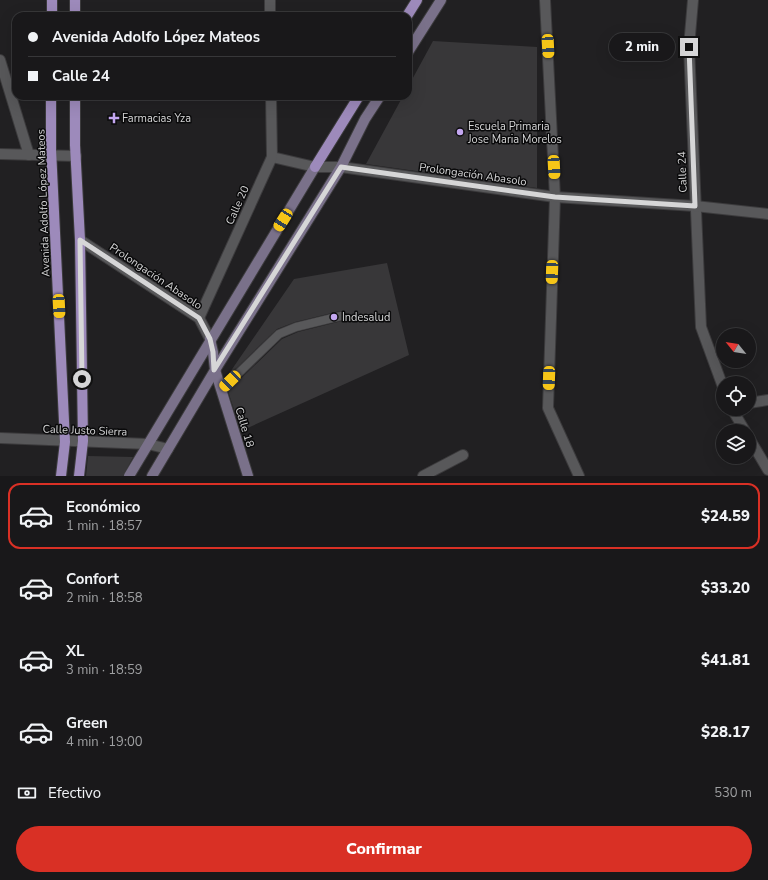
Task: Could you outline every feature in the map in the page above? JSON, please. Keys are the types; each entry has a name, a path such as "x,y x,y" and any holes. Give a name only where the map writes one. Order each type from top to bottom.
{"main road":[{"path":"52,0 52,12"},
{"path":"75,0 75,12"},
{"path":"410,12 417,0"},
{"path":"412,46 441,0"},
{"name":"Avenida Adolfo López Mateos","path":"51,100 52,155 65,442 61,476"},
{"path":"75,100 80,240 83,442 79,476"},
{"path":"128,476 357,100"},
{"path":"152,476 214,370 341,167 378,100"},
{"name":"Calle 18","path":"210,339 213,352 214,370 248,476"}],"street":[{"path":"270,0 270,12"},
{"path":"545,0 555,197 548,408 579,476"},
{"name":"Calle 24","path":"694,0 689,47 701,327 719,376"},
{"path":"0,60 12,99"},
{"path":"12,100 29,155"},
{"name":"Calle 20","path":"199,318 272,157 271,100"},
{"path":"0,154 76,156"},
{"name":"Prolongación Abasolo","path":"272,157 316,167 341,167 555,197 695,206 768,214"},
{"name":"Prolongación Abasolo","path":"80,240 199,318 210,339"},
{"path":"756,403 768,400"},
{"name":"Calle Justo Sierra","path":"0,438 65,442 148,444 168,449"},
{"path":"756,450 768,470"},
{"path":"424,476 463,455"}],"lane":[{"path":"221,390 279,334 296,327 341,316"}],"building":[{"name":"Escuela Primaria Jose Maria Morelos","path":"433,41 537,47 537,188 366,164 401,100 412,100 412,80"},
{"name":"Indesalud","path":"387,263 409,355 241,431 228,391 282,339 298,332 342,321 346,318 345,313 340,311 295,322 277,329 226,378 294,279"},
{"path":"88,456 133,457 123,476 86,476"}],"place":[{"name":"Farmacias Yza","path":"114,118"},
{"name":"Escuela Primaria Jose Maria Morelos","path":"460,132"},
{"name":"Indesalud","path":"334,317"}],"route":[{"path":"82,379 80,240 199,318 210,339 213,352 214,370 341,167 555,197 695,206 689,47"}]}
